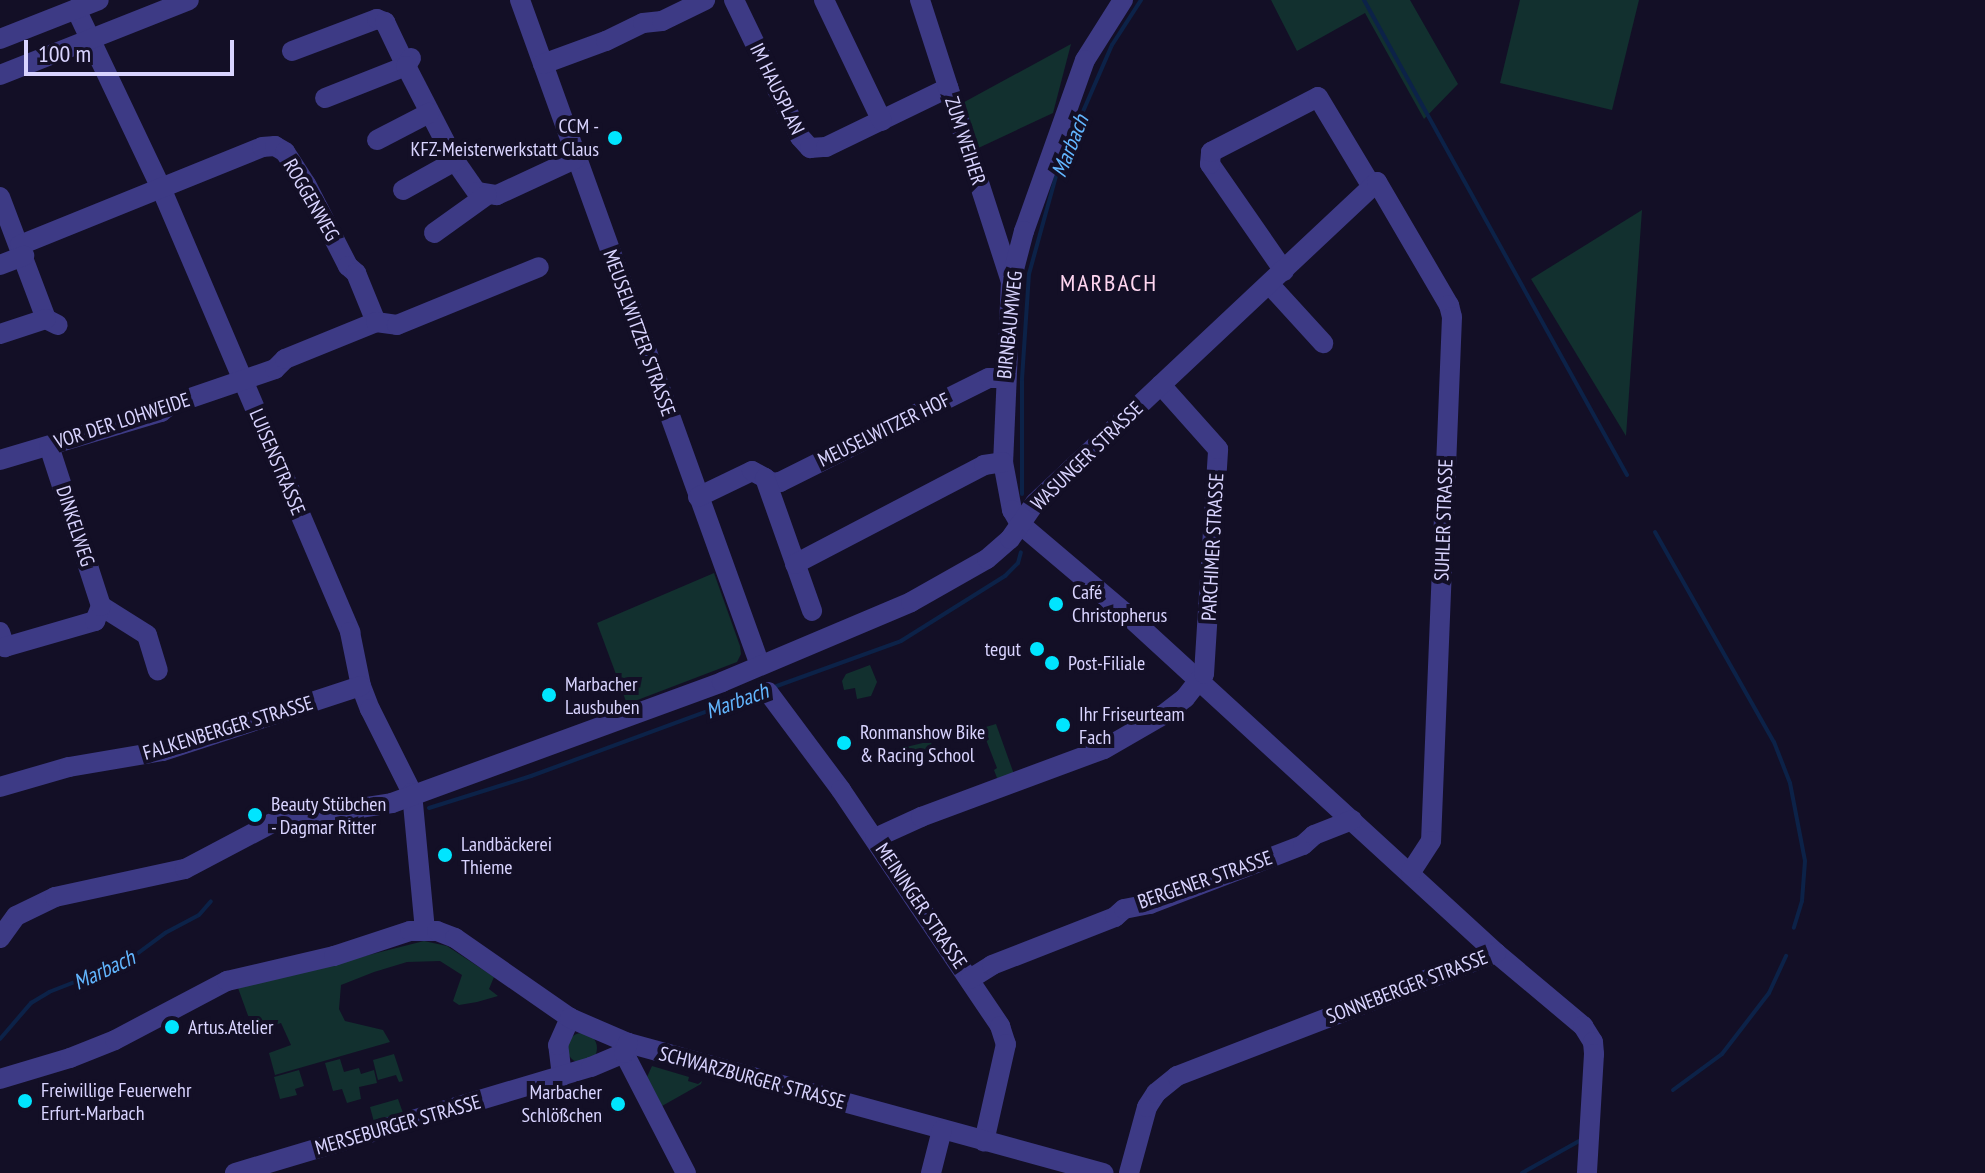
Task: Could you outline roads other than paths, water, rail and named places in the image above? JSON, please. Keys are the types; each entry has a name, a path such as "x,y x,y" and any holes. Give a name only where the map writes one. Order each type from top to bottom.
{"street":[{"path":"0,39 99,0"},
{"path":"0,75 189,0"},
{"name":"MEUSELWITZER STRASSE","path":"520,0 760,665"},
{"path":"543,64 606,41 643,23 662,21 705,0"},
{"name":"IM HAUSPLAN","path":"734,0 806,146 821,149 948,88"},
{"path":"824,0 882,121"},
{"name":"ZUM WEIHER","path":"920,0 1011,281"},
{"name":"BIRNBAUMWEG","path":"1020,524 1008,498 1003,462 1004,378 1011,281 1024,231 1085,60 1123,0"},
{"name":"LUISENSTRASSE","path":"76,9 161,188 350,632 361,686 412,793 425,930"},
{"path":"292,51 381,19 409,62 429,113 455,161 471,187 487,195 497,195 575,159"},
{"path":"325,98 409,62"},
{"path":"1323,343 1277,278 1203,157 1318,97 1374,184"},
{"path":"377,140 429,113"},
{"name":"ROGGENWEG","path":"161,188 262,147 279,148 306,184 348,266 356,273 376,322"},
{"path":"403,190 455,161"},
{"name":"WASUNGER STRASSE","path":"0,938 16,916 55,897 185,869 276,821 382,806 760,665 911,602 987,559 1035,503 1374,184"},
{"name":"SUHLER STRASSE","path":"1374,184 1449,305 1452,317 1431,841 1411,872"},
{"path":"0,265 22,251 161,188"},
{"path":"434,233 487,195"},
{"path":"0,197 52,322 0,334"},
{"name":"VOR DER LOHWEIDE","path":"0,460 119,422 140,419 275,369 285,359 376,322 397,325 539,267"},
{"name":"MEUSELWITZER HOF","path":"698,497 752,471 772,483 780,482 989,378 1004,378"},
{"name":"PARCHIMER STRASSE","path":"1161,385 1218,449 1207,665 1200,680"},
{"name":"DINKELWEG","path":"49,446 101,606"},
{"path":"795,564 984,465 1003,462"},
{"path":"765,478 812,611"},
{"path":"1020,524 1200,680 1496,953"},
{"path":"0,632 5,647 95,621 101,606 147,635 158,670"},
{"path":"875,838 1111,746 1163,715 1200,680"},
{"name":"FALKENBERGER STRASSE","path":"0,787 69,767 163,751 361,686"},
{"name":"MEININGER STRASSE","path":"768,692 875,838 1000,1026 1006,1044 984,1142"},
{"name":"BERGENER STRASSE","path":"970,979 992,965 1115,917 1124,909 1150,904 1303,845 1314,835 1352,820"},
{"path":"0,1079 70,1058 115,1040 227,981 334,956 410,931 425,930"},
{"name":"SCHWARZBURGER STRASSE","path":"425,930 455,938 570,1018 626,1048 1104,1173"},
{"name":"SONNEBERGER STRASSE","path":"1129,1173 1147,1107 1156,1093 1177,1076 1496,953 1583,1026 1593,1042 1587,1173"},
{"path":"562,1076 558,1045 570,1018"},
{"path":"626,1048 686,1173"},
{"name":"MERSEBURGER STRASSE","path":"235,1173 562,1076 626,1048"},
{"path":"931,1173 942,1130"}],"waterway":[{"name":"Marbach","path":"1022,494 1022,379 1029,274 1058,169 1112,45 1141,0"},
{"path":"1364,0 1627,475"},
{"path":"1655,532 1774,742 1790,783 1805,861 1802,901 1794,928"},
{"name":"Marbach","path":"774,687 901,641 1005,576 1018,563 1021,552"},
{"name":"Marbach","path":"429,808 531,776 762,691"},
{"name":"Marbach","path":"0,1039 31,1003 49,992 126,962 165,933 199,915 211,901"},
{"path":"1673,1090 1722,1054 1769,993 1786,956"},
{"path":"1522,1173 1579,1141"}],"place":[{"name":"CCM - KFZ-Meisterwerkstatt Claus","path":"615,138"},
{"name":"Café Christopherus","path":"1056,604"},
{"name":"tegut","path":"1037,649"},
{"name":"Post-Filiale","path":"1052,663"},
{"name":"Marbacher Lausbuben","path":"549,695"},
{"name":"Ihr Friseurteam Fach","path":"1063,725"},
{"name":"Ronmanshow Bike & Racing School","path":"844,743"},
{"name":"Beauty Stübchen - Dagmar Ritter","path":"255,815"},
{"name":"Landbäckerei Thieme","path":"445,855"},
{"name":"Artus.Atelier","path":"172,1027"},
{"name":"Freiwillige Feuerwehr Erfurt-Marbach","path":"25,1101"},
{"name":"Marbacher Schlößchen","path":"618,1104"}],"district":[{"name":"MARBACH","path":"1109,283"}]}
